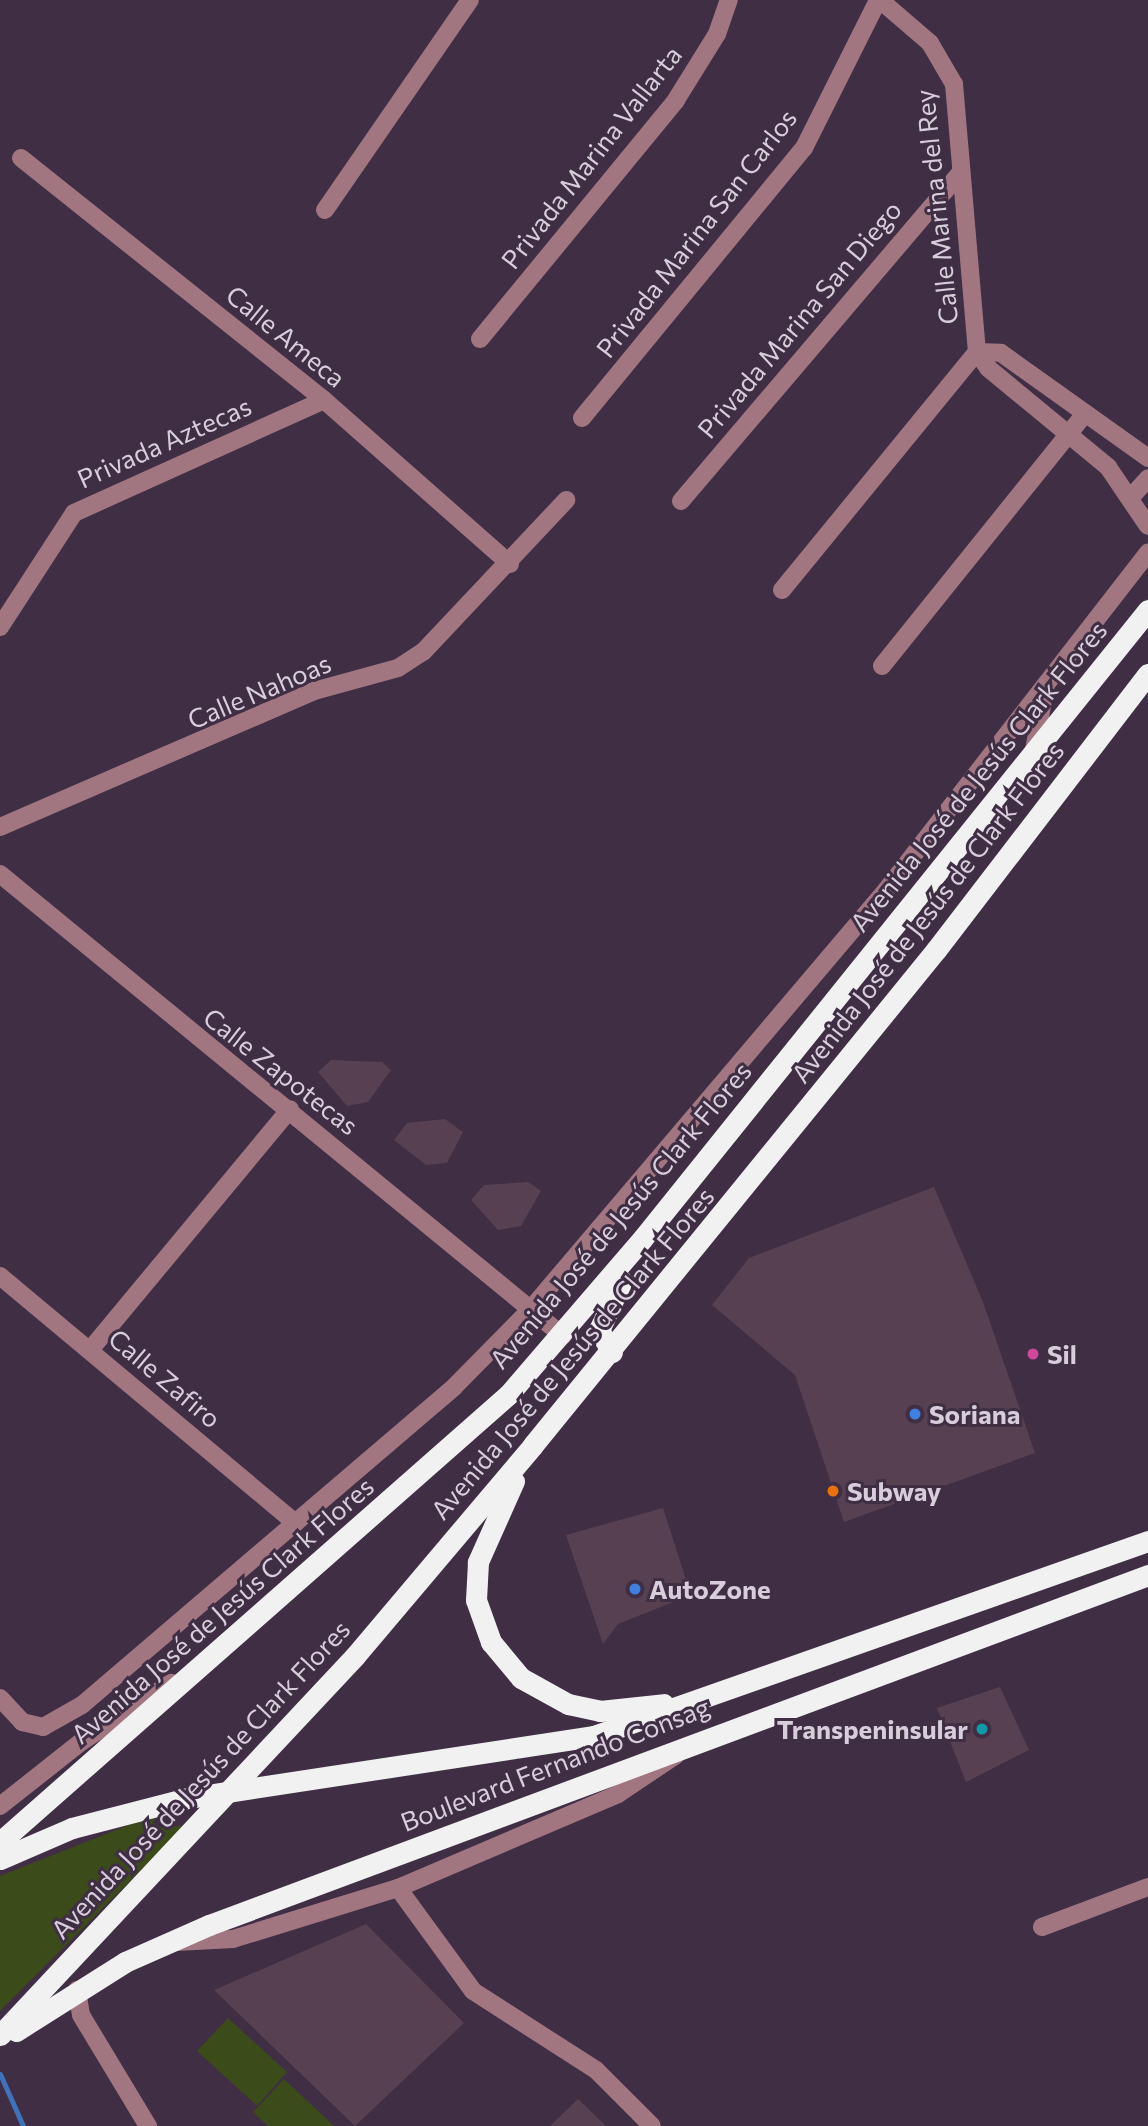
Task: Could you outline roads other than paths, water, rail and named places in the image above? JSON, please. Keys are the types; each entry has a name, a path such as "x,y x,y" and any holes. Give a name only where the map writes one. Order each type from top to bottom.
{"highway":[{"name":"Avenida José de Jesús Clark Flores","path":"0,1842 508,1395 563,1336 1148,610"},
{"name":"Avenida José de Jesús de Clark Flores","path":"0,2035 355,1656 612,1352 1148,674"},
{"path":"612,1352 601,1340 600,1322 643,1238"},
{"path":"533,1445 478,1562 476,1600 491,1642 521,1678 568,1704 613,1711 701,1702"},
{"name":"Boulevard Fernando Consag","path":"0,1859 72,1828 188,1798 547,1746 701,1702 1148,1541"},
{"name":"Boulevard Fernando Consag","path":"0,2043 77,1990 169,1943 698,1738 1148,1575"},
{"path":"1006,1592 1016,1622"}],"street":[{"path":"325,210 470,0"},
{"name":"Privada Marina Vallarta","path":"480,339 676,100 717,34 729,0"},
{"name":"Calle Marina del Rey","path":"879,0 930,43 954,84 977,352"},
{"name":"Privada Marina San Carlos","path":"582,418 804,148 879,0"},
{"name":"Calle Ameca","path":"22,159 324,400 510,564"},
{"name":"Privada Marina San Diego","path":"681,501 960,173"},
{"path":"977,352 1001,353 1084,415 1148,458"},
{"path":"977,352 988,368 1070,432 1132,496 1148,526"},
{"path":"782,590 977,352"},
{"name":"Privada Aztecas","path":"0,626 74,513 324,400"},
{"path":"882,666 1084,415"},
{"path":"1132,496 1148,478"},
{"name":"Calle Nahoas","path":"0,827 314,691 398,668 423,652 510,564 566,500"},
{"path":"0,1698 22,1722 54,1723 454,1387 530,1310 887,889 1148,552"},
{"path":"1034,750 1046,681"},
{"name":"Calle Zapotecas","path":"0,874 290,1109 563,1336"},
{"path":"90,1350 290,1109"},
{"name":"Calle Zafiro","path":"0,1276 295,1523"},
{"path":"0,1806 114,1718 205,1663"},
{"path":"169,1943 233,1939 398,1888 618,1794 698,1738"},
{"path":"1042,1927 1148,1887"},
{"path":"398,1888 473,1991 596,2070 652,2126"},
{"path":"77,1990 81,2015 148,2126"}],"waterway":[{"path":"0,2074 23,2126"}],"place":[{"name":"Sil","path":"1033,1354"},
{"name":"Soriana","path":"915,1414"},
{"name":"Subway","path":"833,1491"},
{"name":"AutoZone","path":"635,1589"},
{"name":"Transpeninsular","path":"982,1729"}]}
